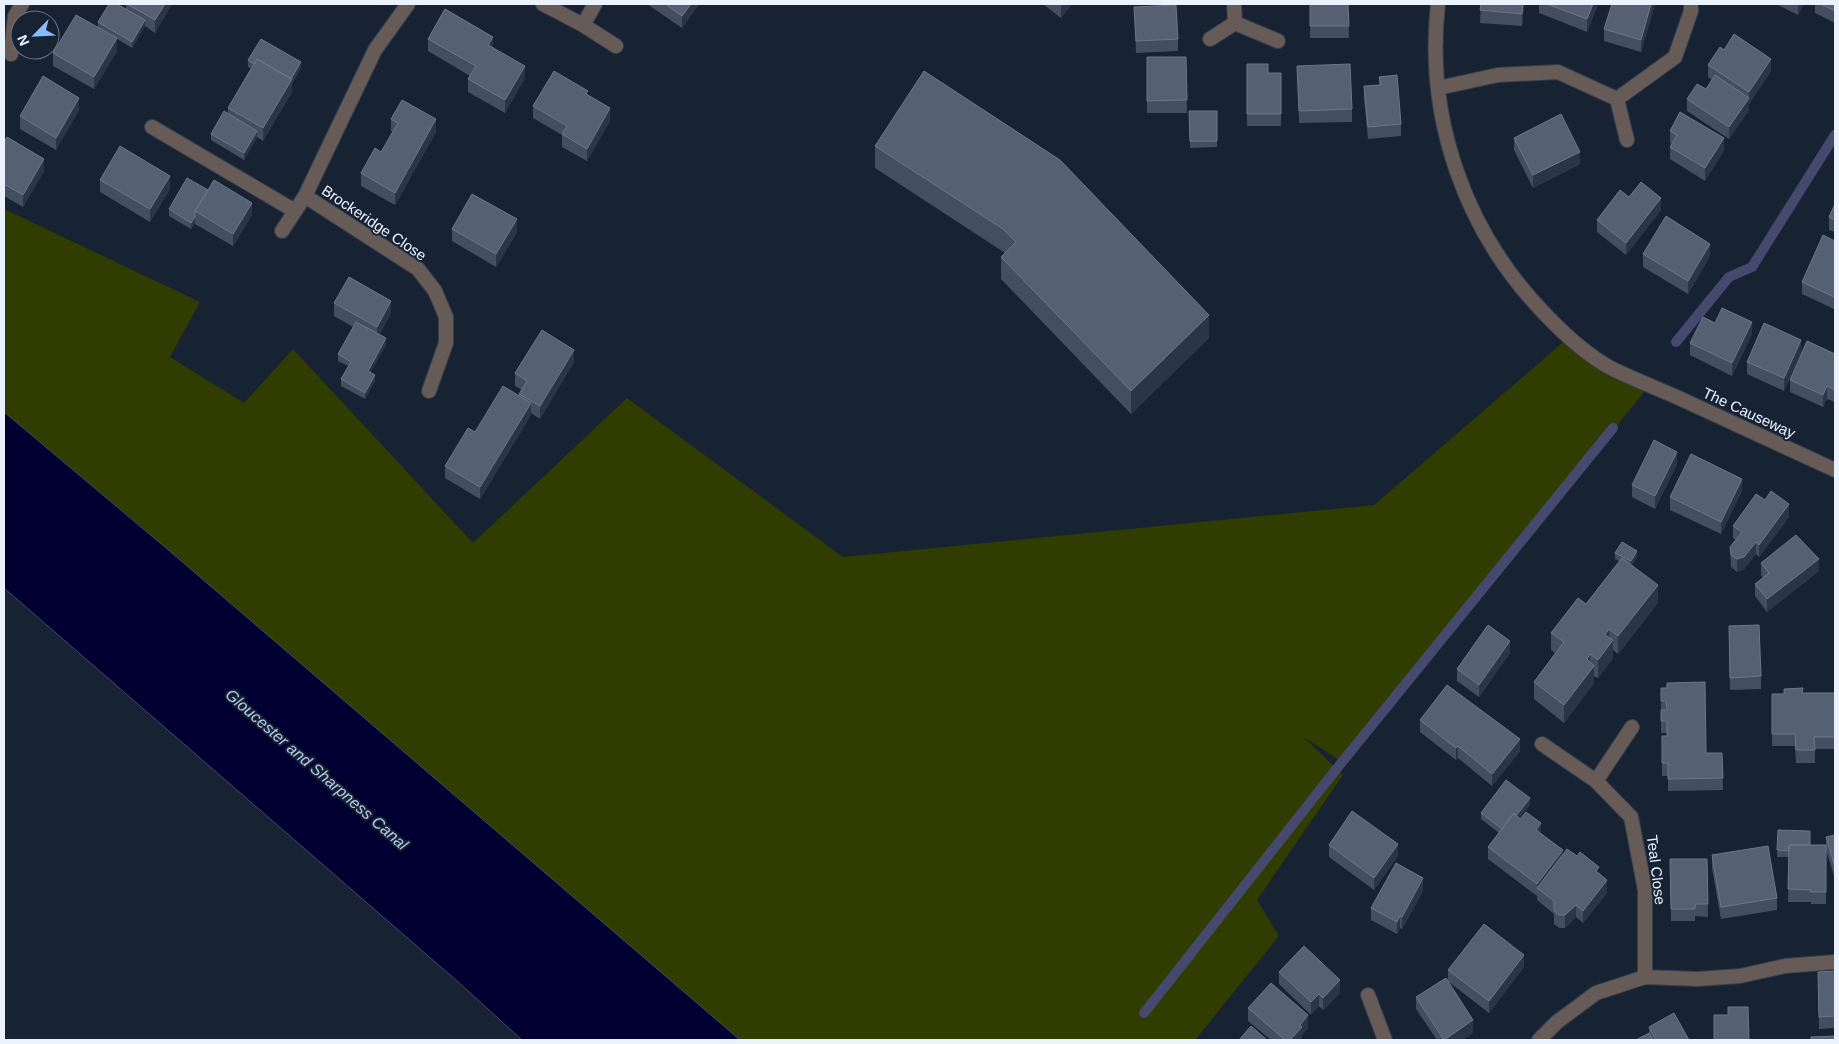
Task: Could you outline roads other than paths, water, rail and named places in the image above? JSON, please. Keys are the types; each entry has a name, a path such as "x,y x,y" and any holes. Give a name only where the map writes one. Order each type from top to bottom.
{"street":[{"name":"Brockeridge Close","path":"282,231 305,196 375,50 408,4"},
{"path":"543,4 583,25 616,46"},
{"path":"583,25 595,4"},
{"path":"1234,4 1235,23"},
{"name":"The Causeway","path":"1438,4 1436,24 1438,88 1448,146 1466,201 1512,278 1568,338 1608,366 1835,470"},
{"path":"1617,100 1675,57 1691,11 1691,4"},
{"path":"1210,38 1235,23"},
{"path":"1235,23 1278,42"},
{"path":"1438,88 1498,76 1558,72 1617,100"},
{"path":"1617,100 1627,140"},
{"path":"152,127 295,211"},
{"name":"Brockeridge Close","path":"305,196 418,269 435,291 446,316 446,343 429,391"},
{"path":"1596,781 1632,728"},
{"name":"Teal Close","path":"1542,744 1596,781 1631,817 1645,890 1645,977"},
{"path":"1539,1040 1557,1022 1596,993 1645,977 1698,979 1740,976 1785,966 1835,962"},
{"path":"1368,995 1385,1040"}],"water":[{"name":"Gloucester and Sharpness Canal","path":"4,412 166,548 740,1040 522,1040 457,981 4,588"}],"waterway":[{"path":"1676,342 1729,277 1752,267 1835,135"},
{"path":"1144,1013 1342,762 1613,428"}]}
